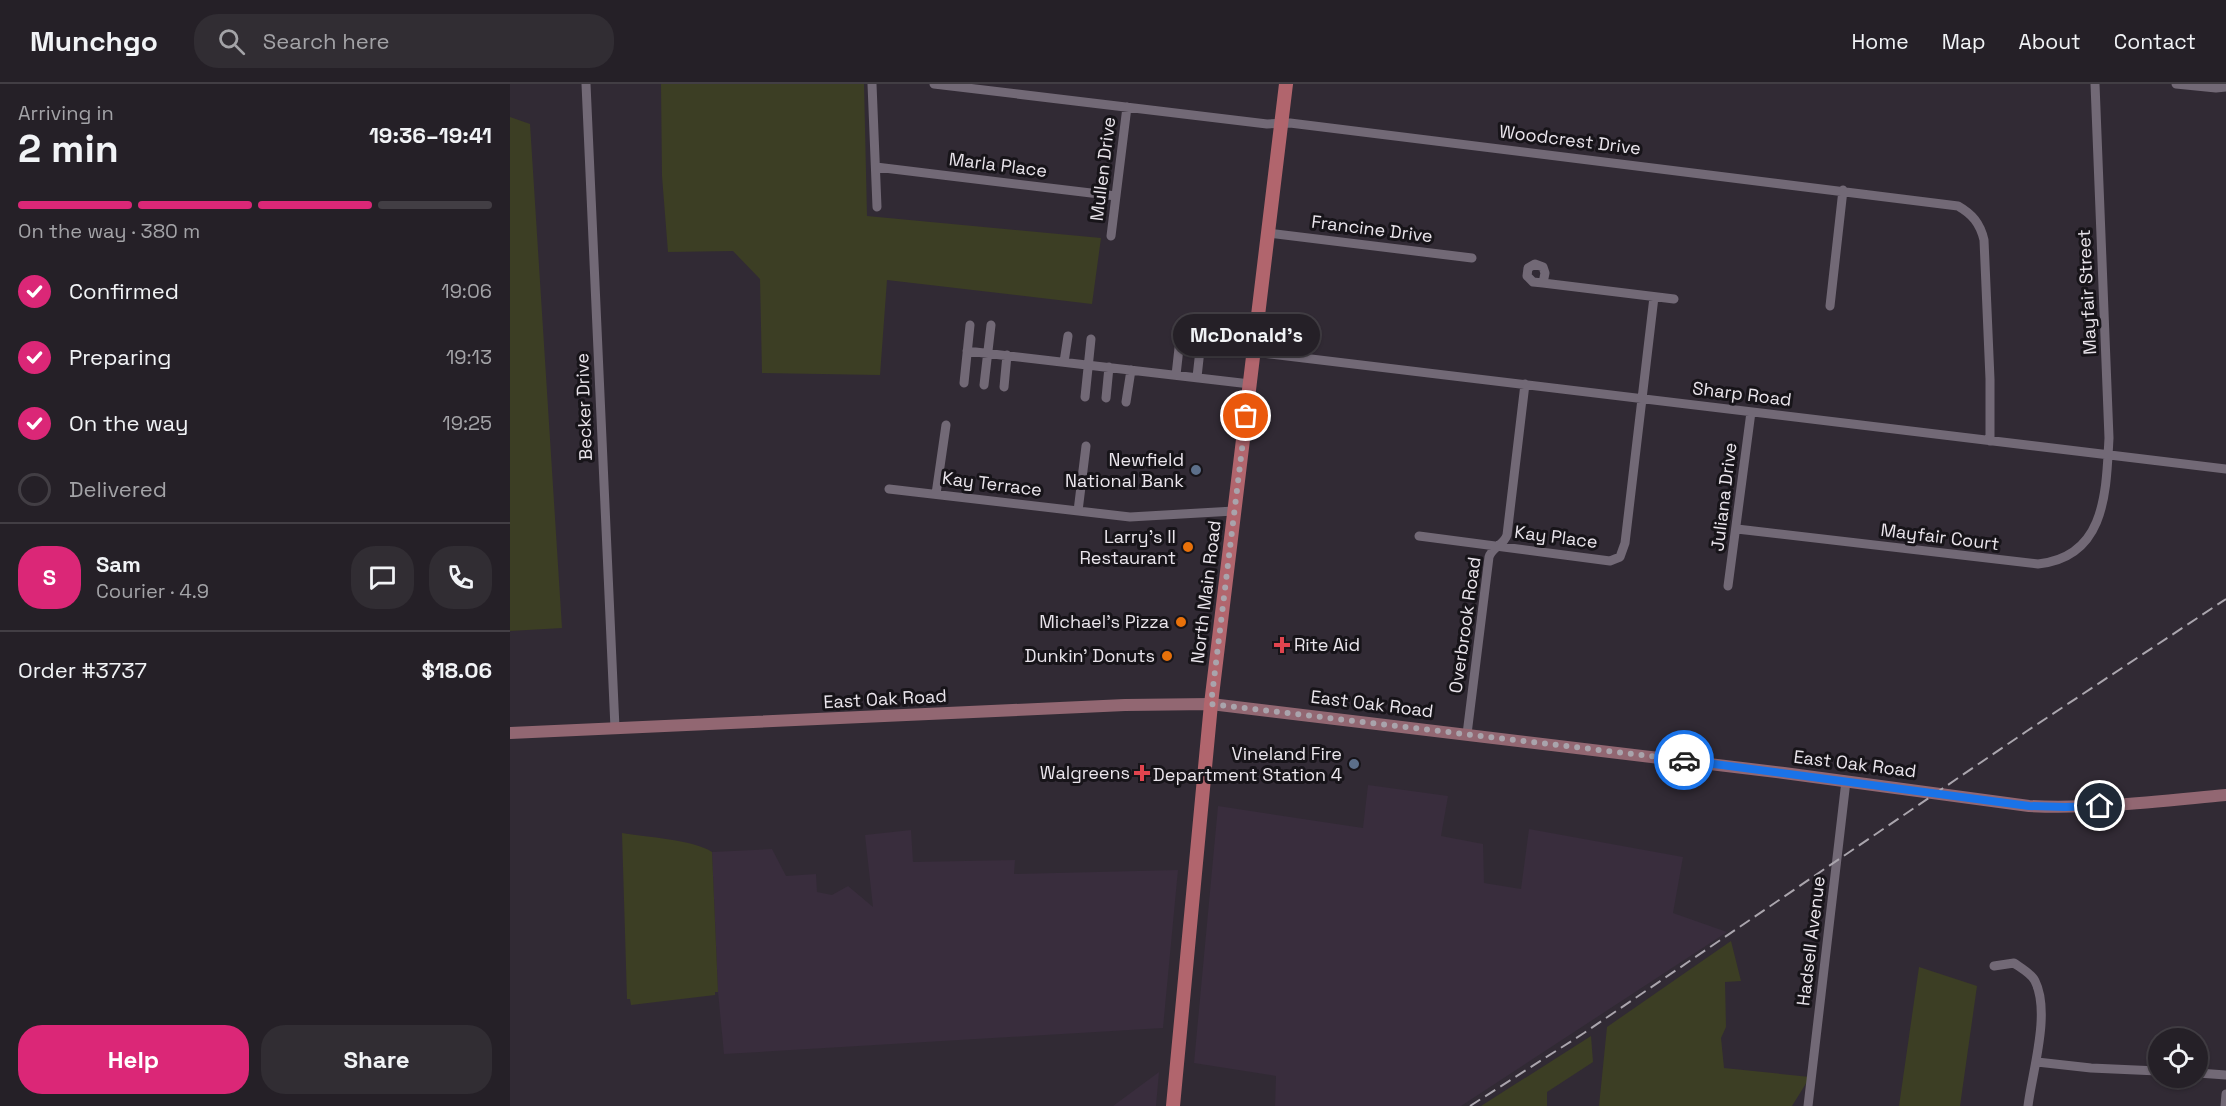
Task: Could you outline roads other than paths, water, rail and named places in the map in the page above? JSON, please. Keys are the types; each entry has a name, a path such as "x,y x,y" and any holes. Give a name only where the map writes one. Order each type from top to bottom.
{"main road":[{"name":"North Main Road","path":"1173,1106 1211,704 1286,84"}],"street":[{"name":"Becker Drive","path":"586,84 615,728"},
{"path":"872,84 877,207"},
{"name":"Woodcrest Drive","path":"934,84 1267,124 1281,123 1465,144 1947,203 1966,211 1980,226 1984,240 1990,379 1990,441"},
{"name":"Mayfair Street","path":"2095,84 2109,415 2108,455 2103,498"},
{"path":"2176,84 2226,87"},
{"name":"Mullen Drive","path":"1111,236 1127,107"},
{"name":"Marla Place","path":"876,167 1116,196"},
{"path":"1830,306 1843,190"},
{"name":"Francine Drive","path":"1268,233 1472,258"},
{"path":"1543,283 1674,299"},
{"path":"1642,399 1654,297"},
{"path":"964,383 970,325"},
{"path":"984,385 991,325"},
{"path":"1064,362 1068,336"},
{"path":"1086,397 1091,339"},
{"path":"1176,375 1179,348"},
{"path":"1197,377 1200,350"},
{"path":"967,351 1250,384"},
{"name":"Sharp Road","path":"1254,352 2226,469"},
{"path":"1004,387 1007,355"},
{"path":"1106,398 1109,367"},
{"path":"1126,402 1131,370"},
{"name":"Overbrook Road","path":"1467,734 1489,557 1491,551 1506,540 1508,535 1525,384"},
{"name":"Kay Place","path":"1419,536 1616,560 1623,553 1642,399"},
{"name":"Juliana Drive","path":"1728,586 1751,412"},
{"path":"936,494 946,426"},
{"path":"1078,511 1086,446"},
{"name":"Kay Terrace","path":"889,489 1130,517 1234,511"},
{"name":"Mayfair Court","path":"1737,529 2038,564 2070,555 2088,538 2100,518 2103,498"},
{"name":"East Oak Road","path":"510,733 1125,705 1211,704 1846,781 2029,806 2065,807 2226,795"},
{"name":"Hadsell Avenue","path":"1808,1106 1846,781"},
{"path":"1994,966 2014,963 2034,979 2042,999 2037,1062 2028,1106"},
{"path":"2037,1062 2148,1070"},
{"path":"2208,1074 2226,1075"},
{"path":"2226,1094 2226,1106"}],"railway":[{"path":"1470,1106 1584,1033 2027,731 2226,599"}],"place":[{"name":"McDonald's","path":"1246,416"},
{"name":"Newfield National Bank","path":"1196,470"},
{"name":"Larry’s II Restaurant","path":"1188,547"},
{"name":"Michael’s Pizza","path":"1181,622"},
{"name":"Rite Aid","path":"1282,645"},
{"name":"Dunkin' Donuts","path":"1167,656"},
{"name":"Vineland Fire Department Station 4","path":"1354,764"},
{"name":"Walgreens","path":"1142,773"}]}
